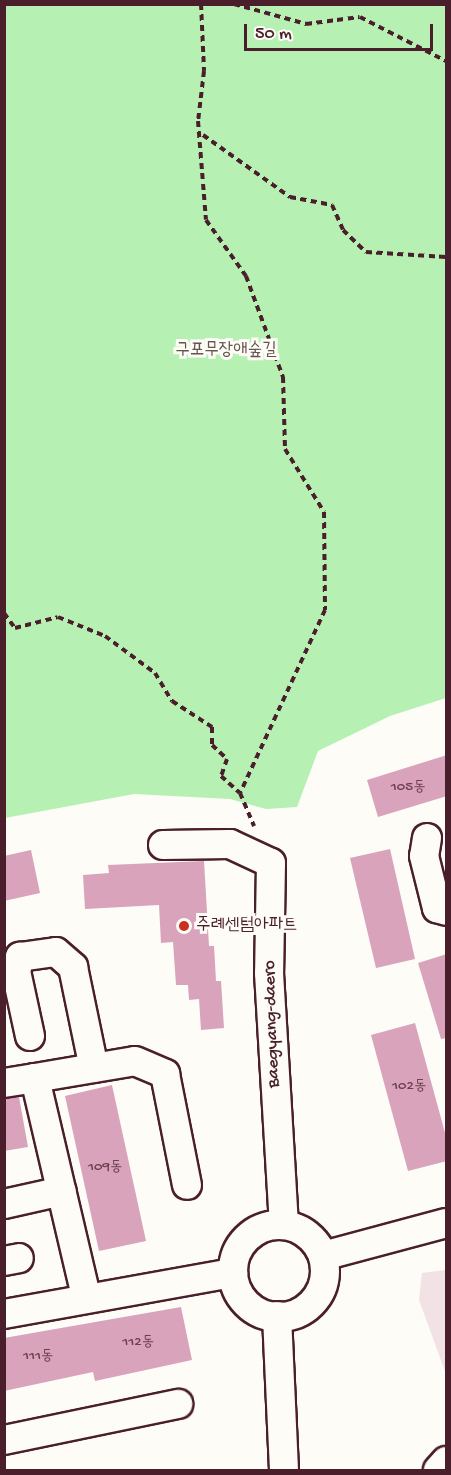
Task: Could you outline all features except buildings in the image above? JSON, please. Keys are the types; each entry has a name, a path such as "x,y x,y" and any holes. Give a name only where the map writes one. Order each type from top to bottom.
{"street":[{"path":"427,838 424,856 437,908 447,911"},
{"path":"163,844 230,844 271,862"},
{"name":"Baegyang-daero","path":"271,862 270,973 284,1225"},
{"path":"30,1036 16,971 20,957 56,952 73,967 94,1068"},
{"path":"4,1083 135,1061 165,1074 187,1185"},
{"path":"35,1078 86,1296"},
{"path":"4,1204 62,1191"},
{"path":"323,1257 447,1223"},
{"path":"284,1225 308,1235 323,1257 322,1285 315,1298 298,1311 277,1316 242,1298 233,1273 242,1243 268,1226 284,1225"},
{"path":"4,1314 86,1296 233,1273"},
{"path":"277,1316 284,1470"},
{"path":"4,1440 178,1404"},
{"path":"438,1470 447,1461"}],"path":[{"path":"201,4 204,71 198,121 203,135 206,220 246,276 283,377 285,448 324,512 325,610 240,793"},
{"path":"234,4 306,24 360,17 447,61"},
{"path":"203,135 290,197 332,205 343,230 366,252 447,257"},
{"path":"4,613 15,628 58,617 105,636 154,673 172,701 212,727 212,745 227,759 221,776 240,793 271,862"}],"shaded area":[{"path":"446,1270 446,1374 419,1300 422,1273"}],"green space":[{"name":"구포무장애숲길","path":"4,5 446,5 446,698 390,716 318,751 297,807 266,809 230,799 134,794 5,818"}],"place":[{"name":"주례센텀아파트","path":"184,926"}]}
